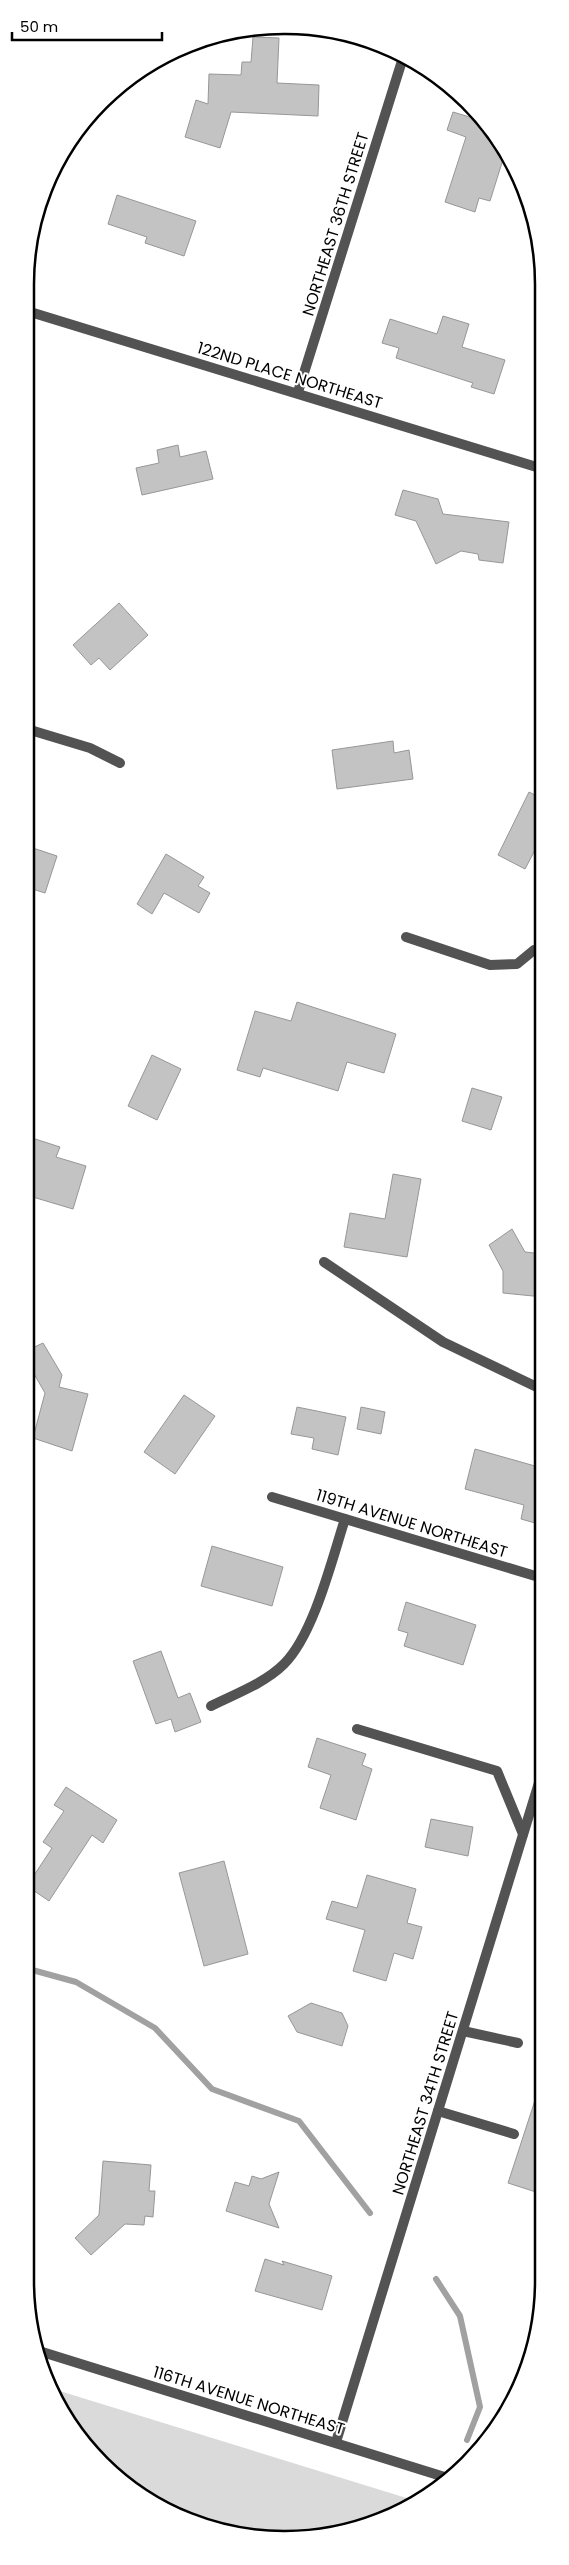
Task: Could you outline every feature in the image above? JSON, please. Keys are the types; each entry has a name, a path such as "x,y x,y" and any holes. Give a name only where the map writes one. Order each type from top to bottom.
{"street":[{"name":"NORTHEAST 36TH STREET","path":"298,392 400,64"},
{"name":"122ND PLACE NORTHEAST","path":"34,313 535,466"},
{"path":"34,732 90,748 120,763"},
{"path":"406,937 490,965 517,964 535,950"},
{"path":"324,1262 443,1342 535,1387"},
{"name":"119TH AVENUE NORTHEAST","path":"272,1497 535,1576"},
{"path":"211,1706 268,1676 284,1664 295,1651 308,1626 345,1519"},
{"path":"357,1729 497,1772 523,1834"},
{"name":"NORTHEAST 34TH STREET","path":"336,2442 535,1795"},
{"path":"463,2031 518,2043"},
{"path":"438,2111 514,2134"},
{"name":"116TH AVENUE NORTHEAST","path":"44,2353 442,2475"}],"shaded area":[{"path":"60,2391 409,2499 365,2518 317,2529 268,2531 220,2523 189,2512 159,2498 119,2469 96,2446 76,2420"}],"building":[{"path":"253,37 279,38 277,83 319,85 318,116 231,112 220,148 185,137 196,100 208,104 209,74 241,75 242,62 251,62"},
{"path":"453,112 472,118 503,160 490,201 479,198 475,212 445,202 466,137 447,130"},
{"path":"117,195 196,221 184,256 145,243 147,237 108,224"},
{"path":"443,316 469,324 462,347 505,360 494,394 471,387 473,383 396,358 399,348 382,343 390,319 437,334"},
{"path":"178,445 180,457 206,451 213,479 142,495 136,468 159,463 157,450"},
{"path":"403,490 438,499 443,514 509,522 503,563 479,560 478,554 461,551 436,564 416,521 395,515"},
{"path":"119,603 148,635 110,670 99,658 91,665 73,645"},
{"path":"393,741 394,753 409,750 413,779 337,789 332,750"},
{"path":"529,792 535,795 535,850 525,869 498,855"},
{"path":"34,848 57,856 45,893 34,890"},
{"path":"166,854 204,877 198,886 210,893 199,913 164,893 152,914 137,904"},
{"path":"297,1002 396,1034 384,1073 347,1062 338,1091 263,1068 260,1077 237,1070 255,1011 291,1021"},
{"path":"152,1055 181,1069 157,1120 128,1106"},
{"path":"472,1088 502,1097 491,1130 462,1121"},
{"path":"34,1139 60,1147 56,1157 86,1166 73,1209 34,1197"},
{"path":"393,1174 421,1179 407,1257 344,1247 350,1213 385,1219"},
{"path":"512,1229 525,1252 535,1253 535,1296 503,1293 503,1271 489,1245"},
{"path":"43,1343 62,1375 59,1387 88,1394 72,1451 34,1438 45,1393 34,1374 34,1347"},
{"path":"184,1395 215,1416 175,1474 144,1452"},
{"path":"297,1407 346,1417 338,1455 312,1449 314,1438 291,1434"},
{"path":"361,1407 385,1412 381,1434 357,1429"},
{"path":"475,1449 535,1466 535,1523 521,1519 524,1505 465,1489"},
{"path":"212,1546 283,1567 272,1606 201,1586"},
{"path":"406,1602 476,1625 463,1665 404,1646 408,1633 398,1630"},
{"path":"161,1651 178,1698 190,1693 201,1722 175,1732 171,1719 156,1724 133,1661"},
{"path":"317,1738 366,1754 362,1765 372,1769 356,1820 320,1808 331,1775 308,1767"},
{"path":"66,1787 117,1820 103,1843 92,1835 49,1901 34,1891 34,1875 52,1848 43,1842 64,1811 54,1805"},
{"path":"431,1819 473,1827 468,1856 425,1847"},
{"path":"224,1861 248,1954 204,1966 179,1873"},
{"path":"367,1875 416,1889 407,1923 422,1927 413,1959 394,1953 386,1981 353,1971 365,1930 326,1919 332,1901 357,1908"},
{"path":"311,2003 342,2013 348,2026 342,2046 297,2032 288,2016"},
{"path":"535,2100 535,2192 508,2183"},
{"path":"103,2161 151,2165 149,2191 155,2191 153,2217 145,2216 144,2225 125,2224 91,2255 75,2238 99,2215"},
{"path":"279,2172 269,2204 279,2228 226,2211 235,2182 249,2186 252,2176 261,2179"},
{"path":"265,2259 284,2265 282,2261 332,2276 322,2310 255,2291"}],"waterway":[{"path":"34,1970 76,1982 155,2028 212,2089 299,2121 370,2213"},
{"path":"436,2279 460,2316 480,2407 467,2440"}]}
